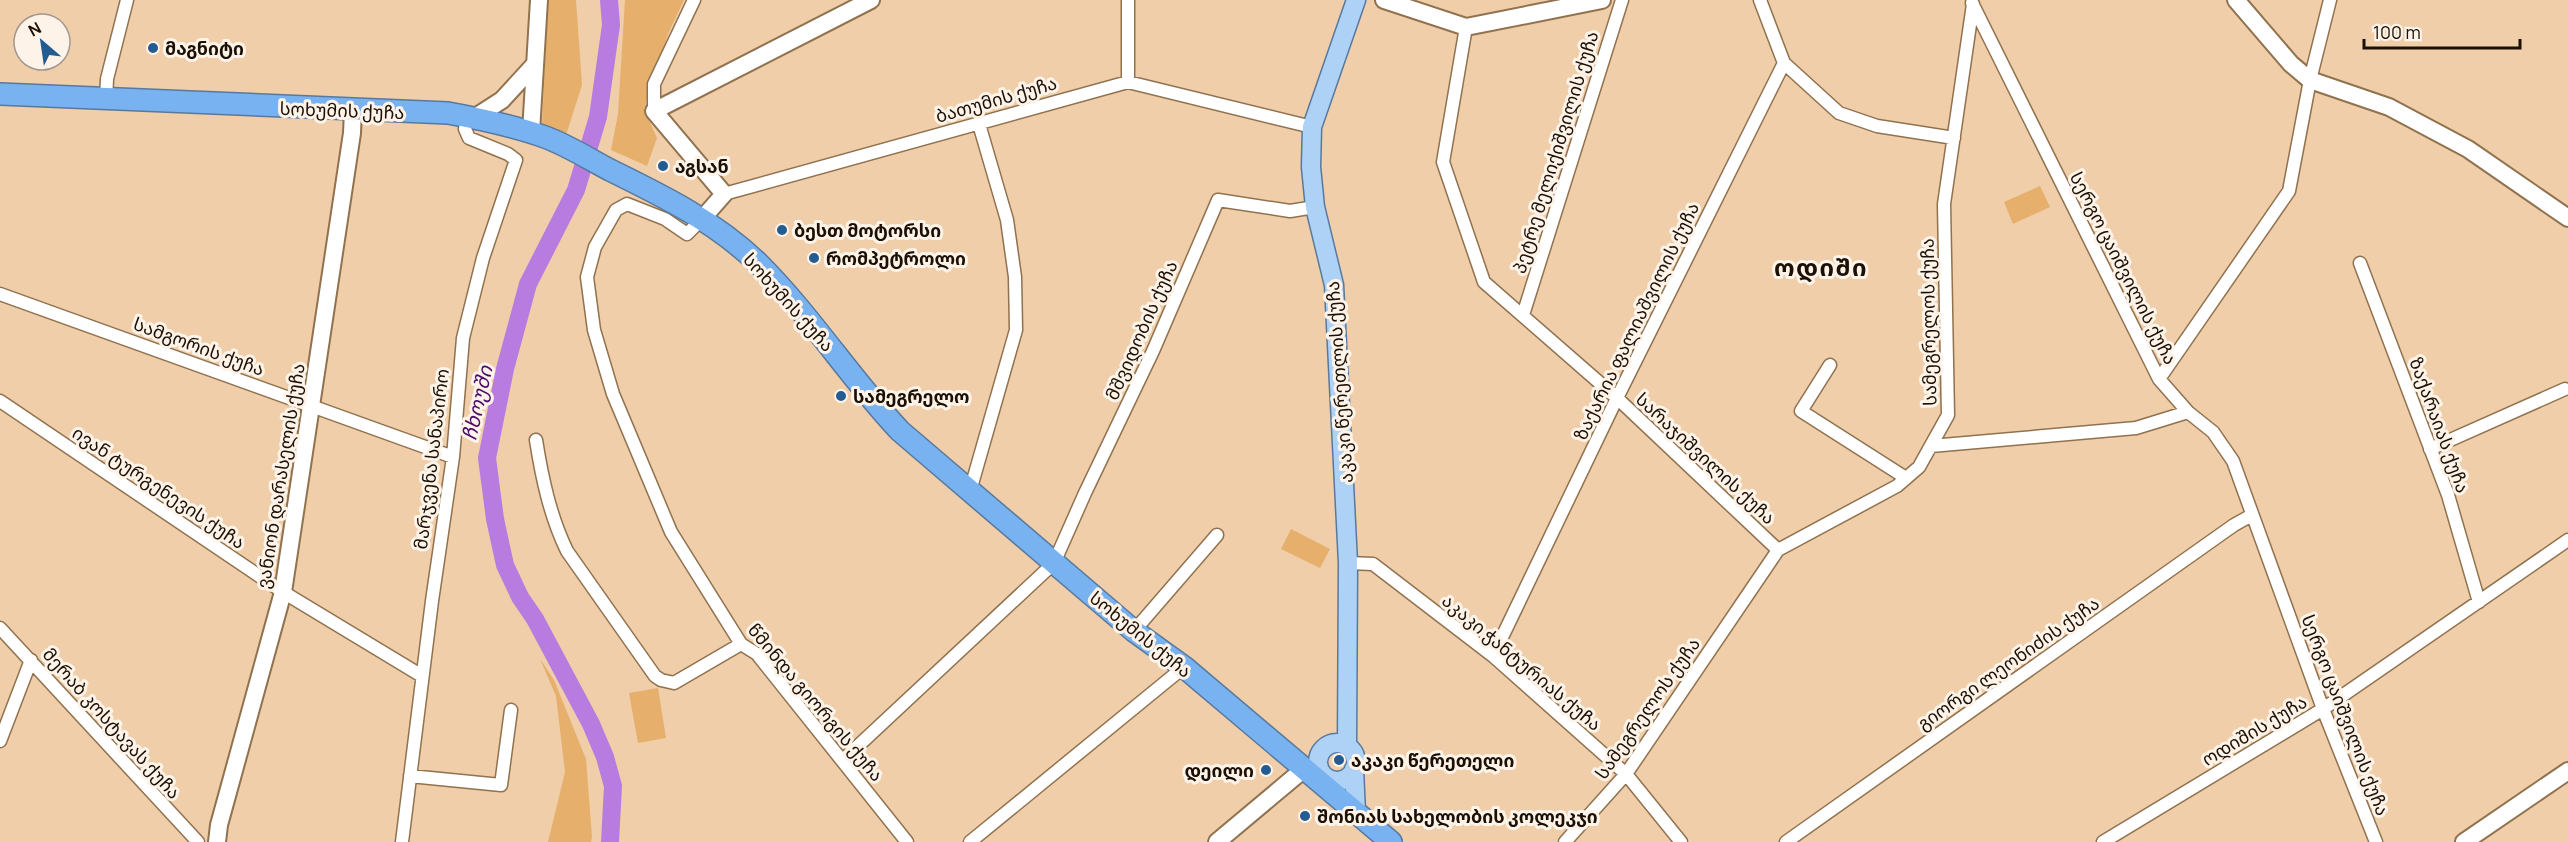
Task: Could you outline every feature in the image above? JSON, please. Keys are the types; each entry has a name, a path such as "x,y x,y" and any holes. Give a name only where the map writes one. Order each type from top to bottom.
{"highway":[{"name":"სოხუმის ქუჩა","path":"0,94 448,113 539,135 694,214 738,245 759,264 794,302 871,400 900,431 1134,631 1184,667 1298,764 1328,783 1356,813 1391,842"}],"main road":[{"name":"აკაკი წერეთლის ქუჩა","path":"1347,746 1348,563 1334,285 1315,207 1311,167 1312,127 1356,0"},
{"path":"1348,702 1338,727 1318,760 1322,774 1328,783 1344,779 1354,769"},
{"path":"1298,764 1338,727"},
{"path":"1298,764 1323,749 1340,743 1347,746 1353,752 1356,760 1354,769 1356,813"}],"street":[{"path":"106,100 107,79 127,0"},
{"path":"539,0 535,64 539,135"},
{"path":"694,0 654,84 654,111 724,194 694,214"},
{"path":"654,111 871,0"},
{"path":"1128,0 1128,82"},
{"path":"1384,0 1466,27 1602,0"},
{"name":"პეტრე მელიქიშვილის ქუჩა","path":"1523,315 1622,0"},
{"path":"1760,0 1784,63 1839,113 1877,126 1954,138"},
{"path":"2236,0 2291,64 2310,80 2389,106 2468,149 2568,218"},
{"path":"2159,379 2289,191 2310,80 2330,0"},
{"name":"სამეგრელოს ქუჩა","path":"1565,842 1626,774 1778,550 1898,486 1919,467 1948,415 1944,204 1972,2"},
{"name":"სერგო ცაიშვილის ქუჩა","path":"1972,2 2159,379 2188,412 2213,432 2233,461 2323,709 2376,842"},
{"name":"სარაჯიშვილის ქუჩა","path":"1466,27 1443,162 1484,282 1617,398 1778,550"},
{"name":"ზაქარია ფალიაშვილის ქუჩა","path":"1493,656 1617,398 1784,63"},
{"path":"470,117 502,100 535,64"},
{"name":"ბათუმის ქუჩა","path":"724,194 1128,82 1312,127"},
{"name":"ვანიონ დარასელის ქუჩა","path":"217,842 219,825 283,592 352,133 353,110"},
{"name":"მარჯვენა სანაპირო","path":"402,842 422,676 453,457 463,338 483,258 516,160 508,154 469,138 465,129 470,117"},
{"path":"970,491 1016,330 1015,277 1007,220 980,124"},
{"name":"მშვიდობის ქუჩა","path":"1054,563 1153,351 1218,200 1290,211 1315,207"},
{"name":"წმინდა გიორგის ქუჩა","path":"694,214 687,234 665,219 627,204 616,210 595,248 587,277 594,330 613,394 670,532 741,644 756,654 907,842"},
{"name":"ზაქარაიას ქუჩა","path":"2360,262 2448,495 2479,602"},
{"name":"სამგორის ქუჩა","path":"0,294 453,457"},
{"path":"1830,365 1801,411 1906,478"},
{"path":"2430,449 2565,389"},
{"name":"ივან ტურგენევის ქუჩა","path":"0,401 283,592 422,676"},
{"path":"1931,446 2136,428 2188,412"},
{"path":"536,440 543,481 558,533 567,551 655,676 674,683 741,644"},
{"name":"გიორგი ლეონიძის ქუჩა","path":"1785,842 2252,514"},
{"path":"1134,631 1216,536"},
{"name":"ოდიშის ქუჩა","path":"2103,842 2323,709 2568,540"},
{"path":"843,760 1054,563"},
{"name":"აკაკი ჭანტურიას ქუჩა","path":"1348,563 1373,564 1493,656 1626,774 1681,842"},
{"name":"მერაბ კოსტავას ქუჩა","path":"0,628 198,842"},
{"path":"0,741 31,660"},
{"path":"970,842 1184,667"},
{"path":"410,776 501,785 511,710"},
{"path":"1217,842 1298,764"},
{"path":"2464,842 2568,771"}],"shaded area":[{"path":"548,0 576,0 582,85 566,135 542,126"},
{"path":"625,0 684,0 668,34 644,109 657,138 647,166 611,150 618,114"},
{"path":"2040,186 2050,207 2013,224 2004,202"},
{"path":"1291,529 1330,549 1320,568 1281,549"},
{"path":"540,659 554,680 586,759 591,842 548,842 565,772 556,696"},
{"path":"658,688 666,738 638,743 629,693"}],"waterway":[{"name":"ჩხოუში","path":"609,0 611,25 598,117 576,190 528,284 505,369 487,458 495,519 505,565 520,597 535,619 591,724 605,757 613,786 610,842"}],"place":[{"name":"მაგნიტი","path":"153,48"},
{"name":"აგსან","path":"663,166"},
{"name":"ბესთ მოტორსი","path":"782,230"},
{"name":"რომპეტროლი","path":"814,258"},
{"name":"სამეგრელო","path":"841,396"},
{"name":"აკაკი წერეთელი","path":"1339,760"},
{"name":"დეილი","path":"1266,770"},
{"name":"შონიას სახელობის კოლეკჯი","path":"1305,816"}],"district":[{"name":"ოდიში","path":"1821,266"}]}
